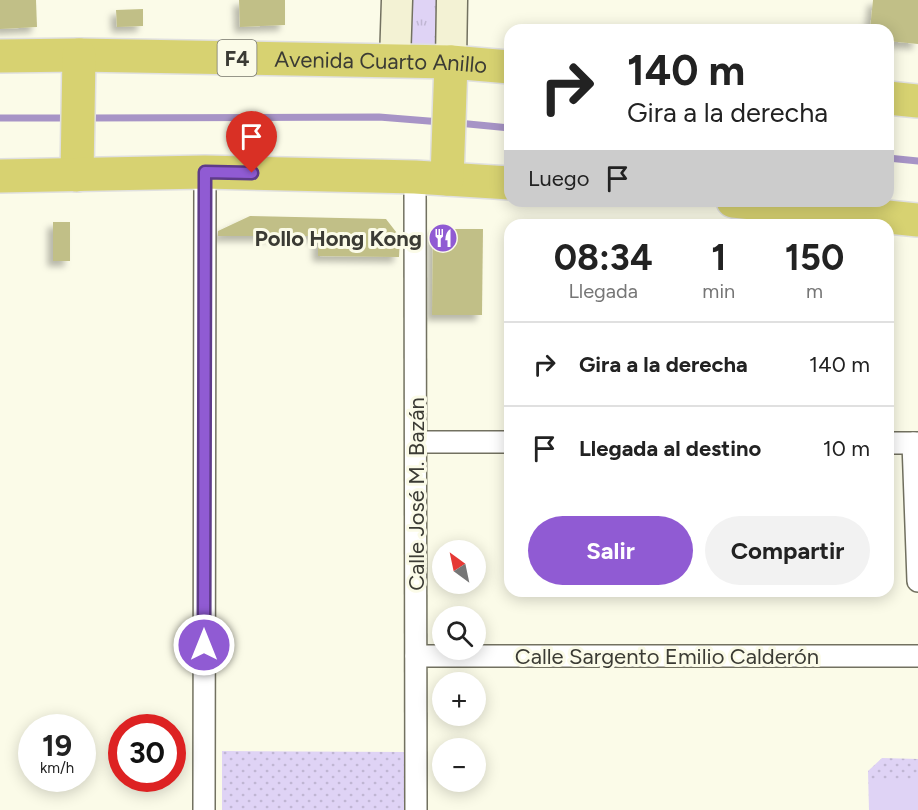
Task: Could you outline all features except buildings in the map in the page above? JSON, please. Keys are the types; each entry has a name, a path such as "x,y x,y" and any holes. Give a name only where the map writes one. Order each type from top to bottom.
{"highway":[{"name":"Avenida Cuarto Anillo","path":"0,56 79,65 395,61 451,75 504,68"},
{"path":"78,165 79,65"},
{"path":"437,171 451,75"},
{"path":"894,99 918,101"},
{"path":"0,176 78,165 205,172 437,171 504,182"},
{"path":"791,207 918,220"}],"street":[{"path":"395,61 397,0"},
{"path":"451,75 452,0"},
{"name":"Calle José M. Bazán","path":"416,810 416,442 437,171"},
{"path":"204,810 205,172"},
{"path":"416,442 504,442"},
{"path":"894,443 915,443 918,581"},
{"name":"Calle Sargento Emilio Calderón","path":"416,656 918,656"}],"green space":[{"path":"409,0 442,0 442,46 409,45"},
{"path":"222,751 406,752 405,810 222,810"},
{"path":"882,758 918,759 918,810 869,810 868,771"},
{"path":"871,780 918,780 918,810 871,810"}],"waterway":[{"path":"87,118 379,117 441,122"},
{"path":"0,118 69,118"},
{"path":"458,123 504,127"},
{"path":"894,159 918,161"}],"place":[{"name":"Pollo Hong Kong","path":"443,238"}],"route":[{"path":"204,645 205,172 252,173"}]}
